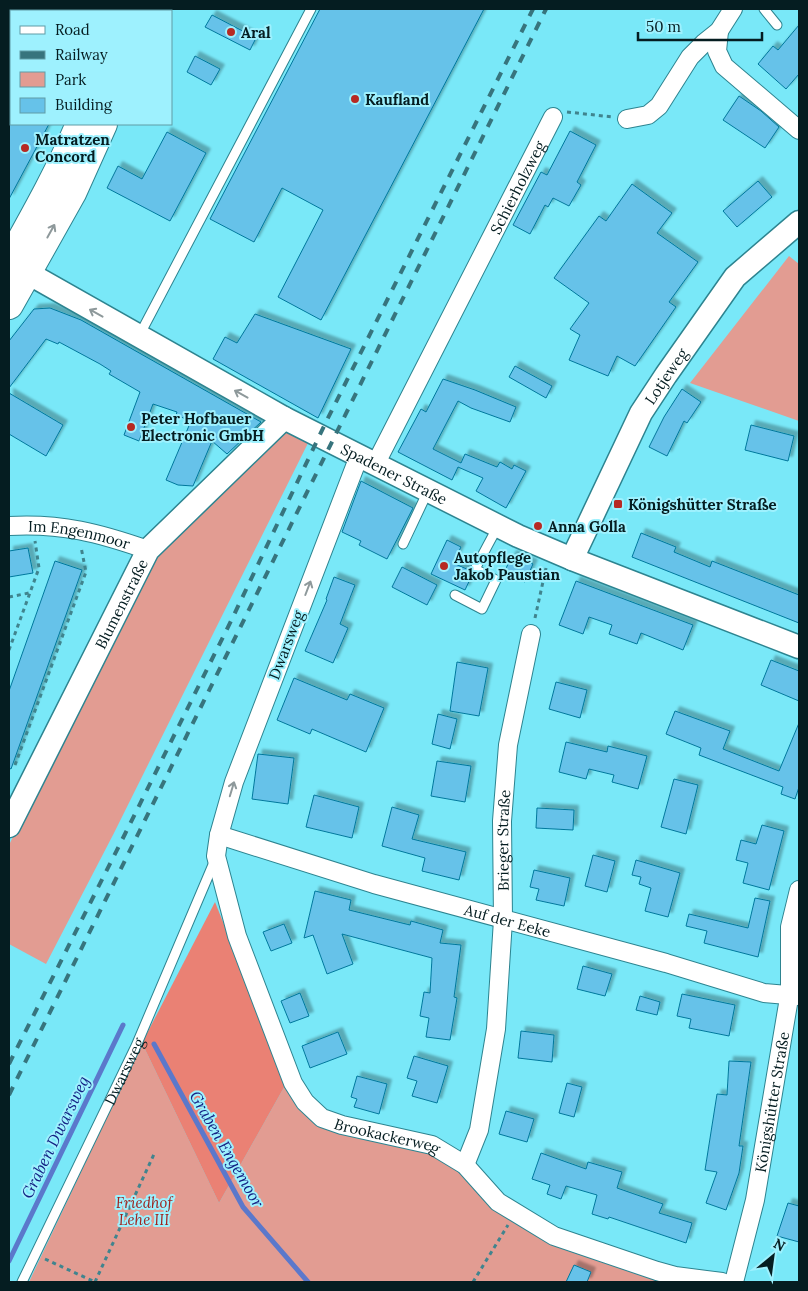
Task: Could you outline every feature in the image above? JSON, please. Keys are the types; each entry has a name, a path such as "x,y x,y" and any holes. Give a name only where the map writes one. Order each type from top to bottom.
{"main road":[{"path":"9,305 15,266 52,181 80,125"},
{"path":"15,266 72,193 103,125"}],"street":[{"path":"627,119 648,115 659,106 690,57 719,31 733,9"},
{"path":"719,31 717,51 724,66 799,130"},
{"name":"Schierholzweg","path":"367,460 553,117"},
{"name":"Lotjeweg","path":"572,559 641,414 666,375 735,278 799,222"},
{"name":"Spadener Straße","path":"15,266 284,418 498,526 572,559 799,647"},
{"name":"Blumenstraße","path":"9,826 148,550 284,418"},
{"name":"Dwarsweg","path":"218,835 234,782 367,460"},
{"name":"Im Engenmoor","path":"9,526 32,525 78,529 148,550"},
{"name":"Brieger Straße","path":"465,1165 480,1130 496,1030 504,920 502,821 508,745 531,634"},
{"name":"Brookackerweg","path":"218,835 216,856 237,936 293,1083 304,1102 322,1118 342,1125 432,1145 465,1165 498,1202 554,1236 675,1276 722,1282"},
{"name":"Auf der Eeke","path":"218,835 374,884 666,963 764,993 794,995"},
{"name":"Königshütter Straße","path":"734,1282 755,1200 794,995 790,927 799,890"}],"lane":[{"path":"138,336 311,9"},
{"path":"764,9 776,25"},
{"path":"404,544 428,491"},
{"path":"455,595 482,609 496,580 475,569 498,526"},
{"name":"Dwarsweg","path":"22,1282 136,1046 216,856"}],"path":[{"path":"553,117 563,112 627,119"},
{"path":"9,650 39,568 32,525"},
{"path":"15,765 86,572 78,529"},
{"path":"531,634 550,550"},
{"path":"9,597 29,594"},
{"path":"36,1255 95,1282 155,1152"},
{"path":"473,1282 515,1213"}],"green space":[{"path":"789,256 799,264 799,421 690,383"},
{"path":"286,419 313,433 114,833 46,964 9,944 9,845 151,553"},
{"name":"Friedhof Lehe III","path":"142,1043 219,1203 287,1082 296,1100 429,1152 449,1162 494,1209 549,1244 662,1282 29,1282"}],"shaded area":[{"path":"215,902 287,1082 219,1203 142,1043"}],"building":[{"name":"Kaufland","path":"320,9 484,9 321,320 278,297 323,210 282,188 254,242 210,219"},
{"name":"Aral","path":"212,15 256,38 250,50 205,27"},
{"path":"799,25 799,74 786,89 758,64 773,46 778,50"},
{"name":"Aral","path":"195,56 220,69 211,85 187,72"},
{"path":"739,96 761,111 779,127 765,148 723,120"},
{"path":"9,124 48,125 9,199"},
{"path":"570,131 596,145 577,182 581,185 569,206 553,198 548,207 545,205 530,234 513,225 541,172 547,175"},
{"path":"167,132 206,153 170,221 107,188 118,166 142,179"},
{"path":"758,181 772,197 737,227 723,211"},
{"path":"632,184 672,213 657,233 698,262 669,302 676,307 635,366 617,356 608,376 569,360 580,335 570,329 589,303 554,278 599,216 606,221"},
{"path":"50,308 81,320 261,422 227,454 212,441 193,486 178,485 166,480 191,421 176,415 177,412 153,404 139,441 124,435 140,392 109,374 111,371 100,364 59,342 58,344 46,339 9,388 9,341 34,309"},
{"path":"255,314 351,349 318,418 213,359 225,337 237,343"},
{"path":"515,366 552,386 546,398 509,377"},
{"path":"443,379 516,407 510,422 471,408 458,401 433,449 461,463 465,454 497,467 500,462 512,469 514,465 526,471 506,508 476,491 483,478 458,467 452,480 398,452 421,409 426,412"},
{"path":"682,389 701,402 687,423 684,421 667,456 649,447 664,417"},
{"path":"9,393 63,425 46,456 9,434"},
{"path":"751,425 794,436 788,461 745,450"},
{"path":"361,481 413,508 387,559 359,545 361,541 342,532"},
{"path":"641,533 676,547 674,552 710,567 712,561 799,595 799,623 632,557"},
{"path":"447,540 461,547 453,563 469,570 472,575 465,590 431,574"},
{"path":"28,548 33,573 9,577 9,551"},
{"path":"512,555 533,564 525,582 504,573"},
{"path":"55,561 82,570 11,769 9,768 9,691"},
{"path":"402,567 437,585 427,605 392,587"},
{"path":"334,577 355,585 340,624 348,628 333,663 305,651 327,600"},
{"path":"576,581 693,625 683,650 641,633 637,644 609,634 612,625 589,617 583,634 559,625"},
{"path":"771,660 799,671 799,701 761,685"},
{"path":"457,662 488,668 479,716 450,711"},
{"path":"294,678 347,700 350,694 384,708 366,752 312,729 310,734 277,720"},
{"path":"556,682 587,690 580,718 549,709"},
{"path":"675,711 730,731 723,749 779,771 799,723 799,787 795,799 781,794 783,787 699,755 701,748 666,734"},
{"path":"438,714 457,719 450,749 432,744"},
{"path":"566,742 607,752 608,746 647,756 638,789 612,782 614,775 589,769 586,779 559,772"},
{"path":"258,754 294,758 288,804 252,799"},
{"path":"437,761 471,766 465,802 431,796"},
{"path":"674,779 698,785 686,834 661,827"},
{"path":"314,795 359,807 352,838 306,827"},
{"path":"392,807 419,815 412,839 466,852 459,880 422,871 425,858 382,846"},
{"path":"537,808 574,810 573,830 536,828"},
{"path":"762,825 784,831 769,890 743,883 748,863 736,860 741,840 756,844"},
{"path":"593,855 615,861 607,892 585,886"},
{"path":"636,860 680,873 668,917 645,911 651,888 639,884 641,877 632,875"},
{"path":"534,870 570,878 564,906 536,900 539,889 530,887"},
{"path":"315,891 351,900 349,910 410,925 411,921 443,930 440,943 461,945 454,997 457,998 450,1040 426,1037 429,1018 420,1016 424,992 430,993 432,958 342,934 353,964 327,974 313,935 304,938"},
{"path":"755,898 770,901 758,957 704,943 707,931 686,926 689,914 748,928"},
{"path":"284,924 292,943 271,951 263,932"},
{"path":"583,966 612,974 605,996 577,989"},
{"path":"300,993 309,1016 290,1023 281,1001"},
{"path":"682,994 735,1005 729,1036 689,1028 691,1019 677,1016"},
{"path":"640,996 660,1002 657,1015 636,1010"},
{"path":"521,1031 554,1035 552,1062 518,1058"},
{"path":"338,1032 347,1054 310,1068 302,1046"},
{"path":"414,1056 448,1066 437,1103 412,1096 417,1081 407,1078"},
{"path":"729,1061 751,1062 739,1146 743,1146 739,1173 726,1210 706,1203 717,1172 705,1170 717,1094 727,1095"},
{"path":"357,1076 387,1084 379,1114 354,1107 357,1099 351,1097"},
{"path":"567,1083 582,1087 574,1117 559,1113"},
{"path":"506,1111 534,1119 527,1142 499,1134"},
{"path":"541,1153 586,1169 588,1162 622,1172 617,1188 663,1204 659,1213 692,1223 686,1243 609,1217 608,1219 592,1214 597,1195 566,1186 561,1199 547,1194 550,1185 532,1179"},
{"path":"788,1203 799,1206 799,1242 777,1236"},
{"path":"574,1265 591,1272 587,1282 566,1282"}],"waterway":[{"name":"Graben Dwarsweg","path":"9,1261 123,1025"},
{"name":"Graben Engemoor","path":"154,1044 243,1207 308,1282"}],"railway":[{"path":"9,1064 232,619 325,424 533,9"},
{"path":"9,1095 546,9"}],"place":[{"name":"Aral","path":"231,32"},
{"name":"Kaufland","path":"355,99"},
{"name":"Matratzen Concord","path":"25,148"},
{"name":"Peter Hofbauer Electronic GmbH","path":"131,427"},
{"name":"Königshütter Straße","path":"618,504"},
{"name":"Anna Golla","path":"538,526"},
{"name":"Autopflege Jakob Paustian","path":"444,566"}]}
